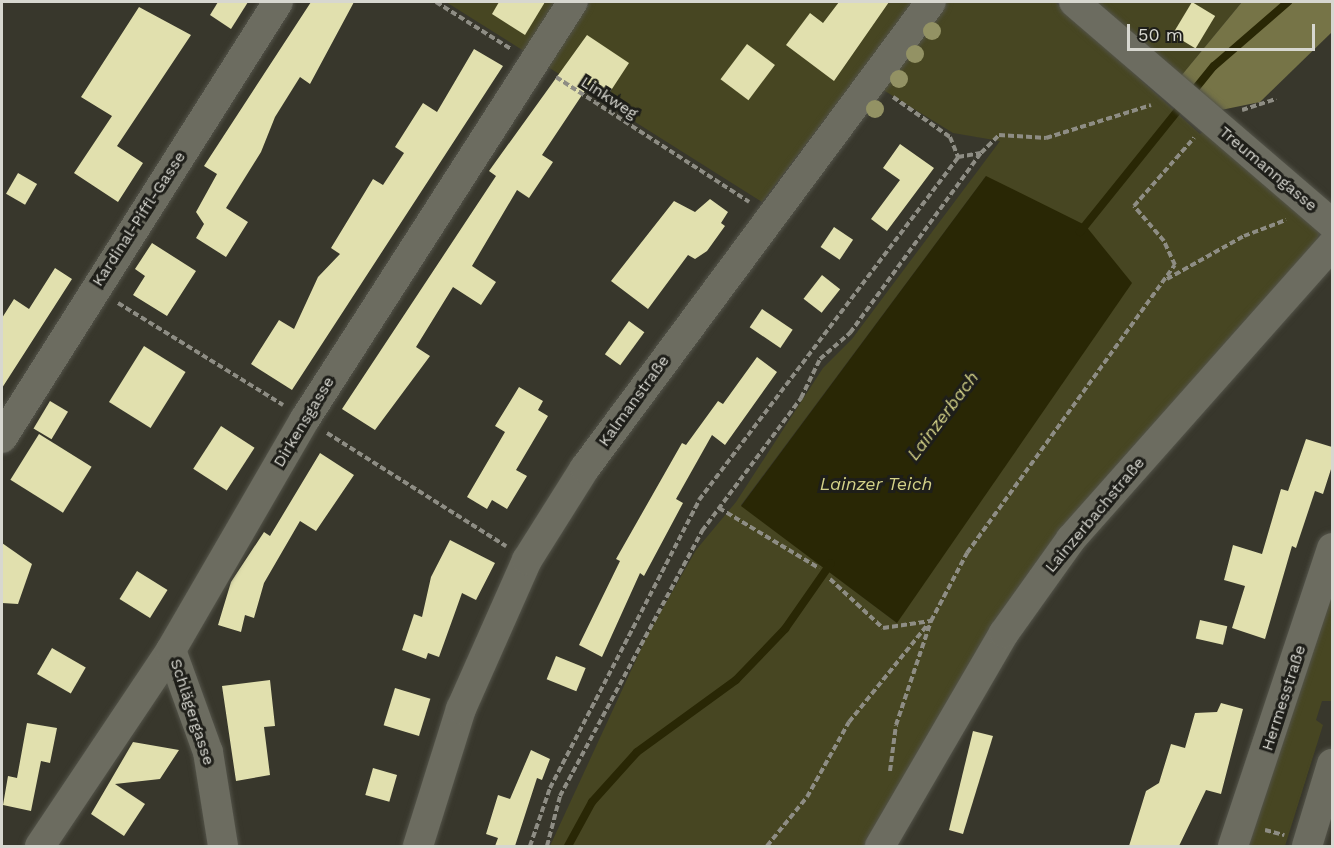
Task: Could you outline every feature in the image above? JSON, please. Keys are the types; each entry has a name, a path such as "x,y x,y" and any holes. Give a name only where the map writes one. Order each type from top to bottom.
{"street":[{"name":"Kardinal-Piffl-Gasse","path":"2,438 278,2"},
{"name":"Dirkensgasse","path":"40,846 171,650 304,419 573,2"},
{"name":"Kalmanstraße","path":"418,846 461,709 527,560 585,468 769,215 931,2"},
{"path":"1074,2 1173,87"},
{"name":"Treumanngasse","path":"1173,87 1326,233"},
{"name":"Lainzerbachstraße","path":"880,846 1004,633 1071,539 1326,233"},
{"name":"Hermesstraße","path":"1237,835 1332,548"},
{"name":"Schlägergasse","path":"171,650 208,752 223,846"},
{"path":"1307,844 1328,791 1332,764"}],"path":[{"name":"Linkweg","path":"436,2 769,215"},
{"path":"871,81 951,137 958,156"},
{"path":"547,846 560,796 719,508 801,398 820,359 850,333 981,153 999,135 1046,138 1144,110 1173,87"},
{"path":"888,778 896,725 931,621 967,553 1175,265 1164,241 1134,206 1149,182 1208,118"},
{"path":"530,846 550,788 699,500 958,156 981,153"},
{"path":"1165,280 1244,236 1326,233"},
{"path":"719,508 819,568"},
{"path":"830,579 883,628 931,621"},
{"path":"767,846 807,797 849,722 931,621"},
{"path":"1237,835 1307,844"}],"shaded area":[{"path":"446,2 560,2 527,53"},
{"path":"590,2 914,2 762,202 548,67"},
{"path":"944,2 1055,2 1200,134 1205,130 1320,231 1316,243 1208,367 870,846 550,846 647,636 696,550 736,502 823,368 852,339 1000,141 953,133 880,88","holes":["986,176 897,623 741,505"]},
{"path":"1097,2 1242,2 1181,76"},
{"path":"1242,2 1332,2 1332,32 1260,102 1221,110 1181,76"},
{"path":"1332,565 1332,701 1322,701 1316,720 1323,725 1285,846 1243,846"}],"water":[{"name":"Lainzer Teich","path":"986,176 1085,225 1132,283 897,623 741,506"}],"building":[{"path":"218,2 248,2 231,29 210,15"},
{"path":"311,2 354,2 310,84 300,77 275,117 261,152 226,208 248,222 226,257 196,238 204,224 196,212 217,174 204,166"},
{"path":"499,2 545,2 525,35 492,14"},
{"path":"839,2 889,2 834,81 786,45 810,13 823,23"},
{"path":"1192,2 1215,16 1196,48 1172,35"},
{"path":"139,7 191,35 117,146 143,163 118,202 74,173 112,116 81,97"},
{"path":"587,35 629,63 608,95 590,83 542,155 553,162 529,198 517,190 472,266 496,282 481,305 453,287 416,347 430,356 375,430 342,409 496,176 489,171"},
{"path":"747,44 775,65 748,100 721,79"},
{"path":"474,49 503,66 292,390 251,364 279,320 294,329 318,277 340,254 331,248 373,179 383,185 404,153 395,147 423,103 437,112"},
{"path":"900,144 934,168 887,231 871,219 900,180 883,168"},
{"path":"18,173 37,184 25,205 6,194"},
{"path":"710,199 728,212 721,223 725,226 707,251 695,259 688,255 648,309 611,281 674,201 695,212"},
{"path":"834,227 853,240 840,260 821,247"},
{"path":"152,243 196,271 167,316 133,295 145,276 135,269"},
{"path":"55,268 72,279 2,388 2,318 14,299 29,309"},
{"path":"822,275 840,289 822,313 804,299"},
{"path":"762,309 793,330 780,348 750,327"},
{"path":"629,321 644,332 620,365 605,354"},
{"path":"144,346 186,372 151,428 109,402"},
{"path":"757,357 777,372 725,445 712,435 676,499 683,503 644,576 640,573 602,657 579,645 620,561 616,559 682,443 686,445 718,401 723,404"},
{"path":"519,387 543,401 538,410 548,416 516,470 527,476 507,509 492,500 487,509 467,497 505,432 495,426"},
{"path":"50,401 68,412 52,439 34,428"},
{"path":"221,426 255,448 227,491 193,469"},
{"path":"39,434 92,467 63,513 10,480"},
{"path":"1306,439 1332,447 1332,466 1323,494 1315,491 1296,548 1292,546 1265,639 1232,628 1245,586 1224,580 1233,545 1262,554 1281,489 1288,491"},
{"path":"320,453 354,475 316,531 300,521 264,583 254,618 245,615 241,632 218,625 231,582 264,532 270,536"},
{"path":"450,540 495,563 476,600 462,593 439,657 428,653 426,659 402,650 414,614 422,617 431,577"},
{"path":"2,543 32,564 18,604 2,603"},
{"path":"137,571 168,590 150,618 120,599"},
{"path":"1200,620 1227,626 1223,645 1196,639"},
{"path":"52,648 86,668 71,693 37,674"},
{"path":"556,656 586,668 576,691 547,679"},
{"path":"270,680 275,726 264,727 270,775 236,781 222,686"},
{"path":"395,688 430,699 419,736 384,725"},
{"path":"1221,703 1243,709 1221,794 1206,790 1179,846 1129,846 1146,791 1159,783 1171,744 1185,748 1195,713 1217,712"},
{"path":"27,723 57,728 50,763 41,761 31,811 3,805 8,776 17,778"},
{"path":"973,731 993,736 963,834 949,830"},
{"path":"133,742 179,750 160,779 115,784 145,804 124,836 91,814"},
{"path":"531,750 550,759 542,780 537,778 515,846 495,846 498,838 486,834 498,795 510,799"},
{"path":"373,768 397,775 389,802 365,795"}],"waterway":[{"name":"Lainzerbach","path":"1191,94 1214,66 1288,2"},
{"name":"Lainzerbach","path":"1080,232 1183,104"},
{"name":"Lainzerbach","path":"568,846 592,802 637,752 736,680 785,629 831,563"}]}
